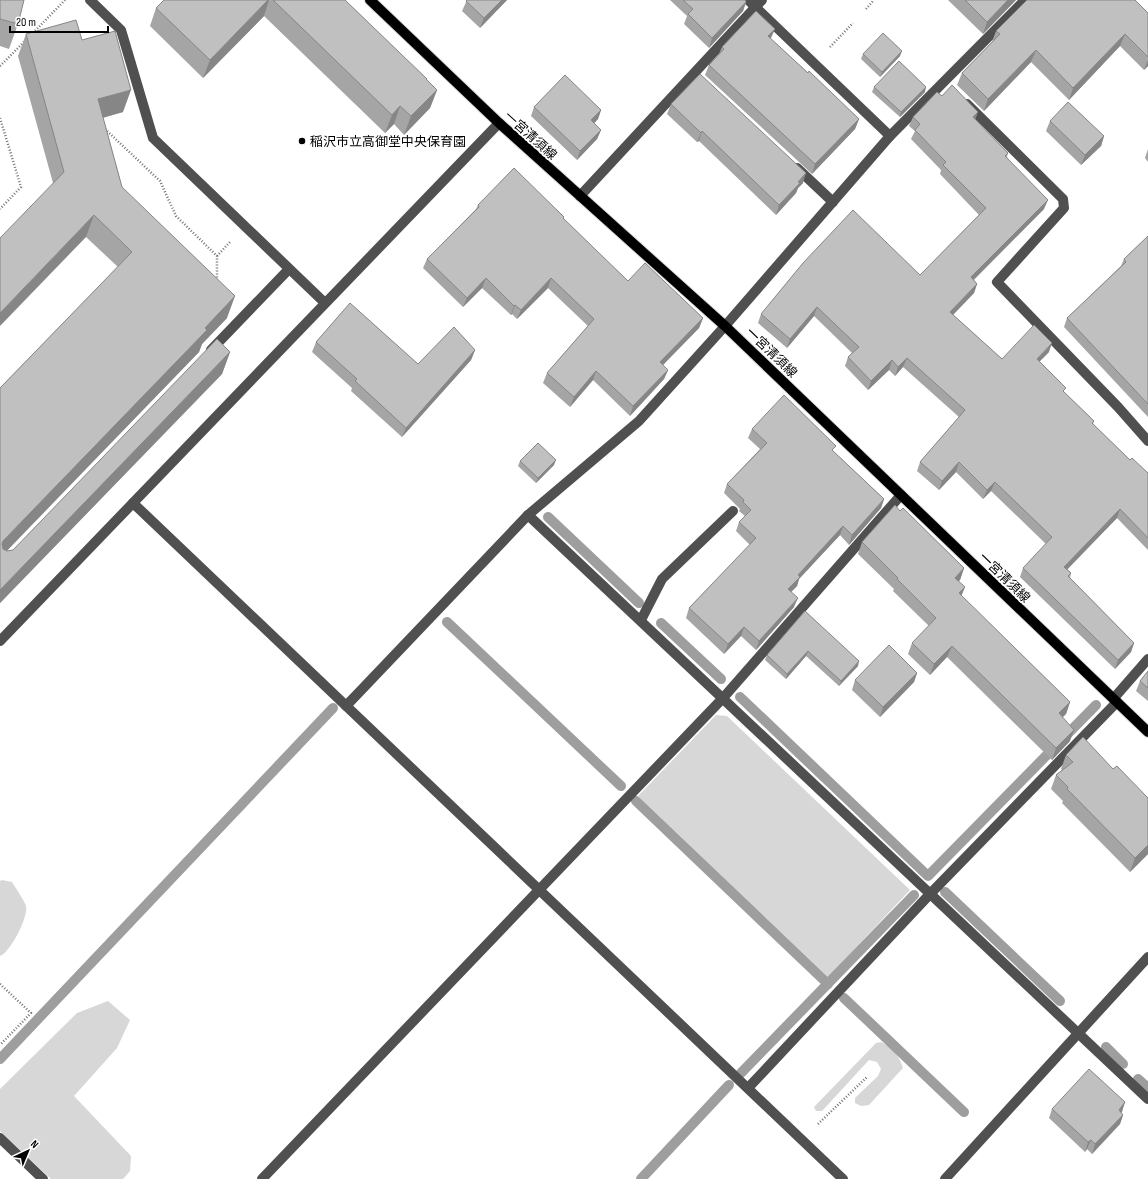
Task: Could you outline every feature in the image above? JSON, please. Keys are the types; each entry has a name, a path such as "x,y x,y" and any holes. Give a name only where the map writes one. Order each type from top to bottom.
{"main road":[{"name":"一宮清須線","path":"370,0 499,123 725,326 1148,732"}],"street":[{"path":"90,0 121,30 153,138 325,303"},
{"path":"346,706 528,515 639,420 725,326 890,136 948,84 1025,0"},
{"path":"580,196 697,75 755,2 815,64 890,136"},
{"path":"962,98 1063,199 1064,208 997,282 1148,440"},
{"path":"0,641 499,123"},
{"path":"787,159 833,202"},
{"path":"206,355 289,270"},
{"path":"262,1179 723,698 901,495"},
{"path":"133,503 844,1179"},
{"path":"641,620 662,579 733,511"},
{"path":"528,515 1148,1099"},
{"path":"748,1088 1115,700 1148,659"},
{"path":"945,1179 1148,957"},
{"path":"0,1138 43,1179"}],"path":[{"path":"32,33 65,0"},
{"path":"866,9 874,0"},
{"path":"815,64 853,23"},
{"path":"0,66 27,39"},
{"path":"0,118 21,187 0,209"},
{"path":"103,127 160,181 176,216 217,256 217,288"},
{"path":"0,984 31,1013 0,1045"},
{"path":"802,1139 867,1077"}],"shaded area":[{"path":"716,715 727,716 910,890 828,977 638,796"},
{"path":"0,881 12,882 25,903 26,911 25,918 18,934 9,948 0,956"},
{"path":"108,1001 130,1020 117,1048 74,1096 131,1156 130,1171 123,1179 51,1179 0,1131 0,1089 77,1013"},
{"path":"881,1042 895,1053 903,1068 869,1105 861,1106 855,1103 855,1098 878,1076 881,1069 877,1062 869,1060 822,1111 816,1111 814,1107 876,1043"}],"building":[{"path":"0,0 24,0 18,24 0,19"},
{"path":"164,0 268,0 210,60 156,8"},
{"path":"273,0 345,0 437,90 411,116 400,106 392,115"},
{"path":"502,0 484,18 466,1"},
{"path":"683,0 745,0 746,2 712,38 688,14 693,9"},
{"path":"965,0 1008,0 987,22"},
{"path":"1027,0 1135,0 1148,13 1148,57 1125,34 1073,88 1036,50 988,99 962,73 1000,34 996,31"},
{"path":"756,11 775,29 768,36 808,73 809,71 859,119 815,164 709,65 724,49 722,47"},
{"path":"76,20 82,40 115,31 131,90 98,99 122,187 235,296 205,328 207,330 3,541 3,549 7,551 13,550 217,339 230,352 0,590 0,388 132,252 94,215 0,313 0,238 64,172 26,34"},
{"path":"883,33 902,51 882,72 863,54"},
{"path":"899,61 926,87 901,112 874,87"},
{"path":"700,74 806,173 798,182 800,183 779,205 702,131 701,133 671,104"},
{"path":"565,75 601,110 591,120 601,130 580,151 534,107"},
{"path":"952,85 978,112 973,117 1008,153 1005,156 1048,200 971,277 977,284 950,312 1002,359 1034,325 1052,343 1037,359 1066,388 1063,391 1094,421 1092,423 1130,460 1132,458 1148,473 1148,538 1120,509 1064,567 1071,573 1068,576 1134,643 1118,660 1023,568 1052,537 995,482 987,490 959,462 942,481 920,462 965,410 907,358 898,367 892,360 871,381 848,357 859,347 817,307 790,339 761,314 803,263 853,210 920,275 986,208 943,165 946,162 915,130 920,124 913,117 937,92 942,96"},
{"path":"1068,102 1104,136 1085,155 1050,121"},
{"path":"514,168 628,281 645,263 703,318 660,362 668,370 633,406 596,371 574,397 547,373 594,319 551,278 521,310 515,305 514,306 486,278 467,298 427,259 479,207 478,205"},
{"path":"1148,236 1148,404 1067,318 1126,262 1124,259"},
{"path":"350,303 418,364 454,327 475,350 406,428 355,381 357,379 316,342"},
{"path":"784,395 836,446 832,450 884,499 852,535 843,526 798,575 800,577 788,589 798,598 759,641 744,627 728,644 689,608 756,538 739,522 751,510 743,502 744,500 727,484 767,443 752,429"},
{"path":"538,443 556,460 538,478 520,461"},
{"path":"895,505 900,511 903,508 964,568 955,578 965,587 959,593 1070,702 1059,713 1074,730 1056,748 952,646 934,664 912,643 936,618 862,542"},
{"path":"805,611 859,661 841,681 808,651 787,674 767,655"},
{"path":"889,645 917,673 883,707 855,680"},
{"path":"1148,671 1148,688 1140,681"},
{"path":"1083,737 1113,769 1117,766 1148,798 1148,845 1135,858 1067,789 1068,787 1056,775 1073,762 1066,755"},
{"path":"1089,1069 1125,1102 1119,1110 1123,1115 1095,1144 1091,1140 1088,1142 1052,1109"}],"waterway":[{"path":"548,517 639,603"},
{"path":"447,622 621,786"},
{"path":"661,623 721,679"},
{"path":"740,697 928,876 1096,705"},
{"path":"0,1059 333,708"},
{"path":"636,801 828,984"},
{"path":"945,892 1060,1001"},
{"path":"741,1073 914,895"},
{"path":"844,998 964,1112"},
{"path":"1106,1047 1123,1064"},
{"path":"1138,1079 1148,1088"},
{"path":"641,1179 729,1085"}],"place":[{"name":"稲沢市立高御堂中央保育園","path":"302,141"}]}
